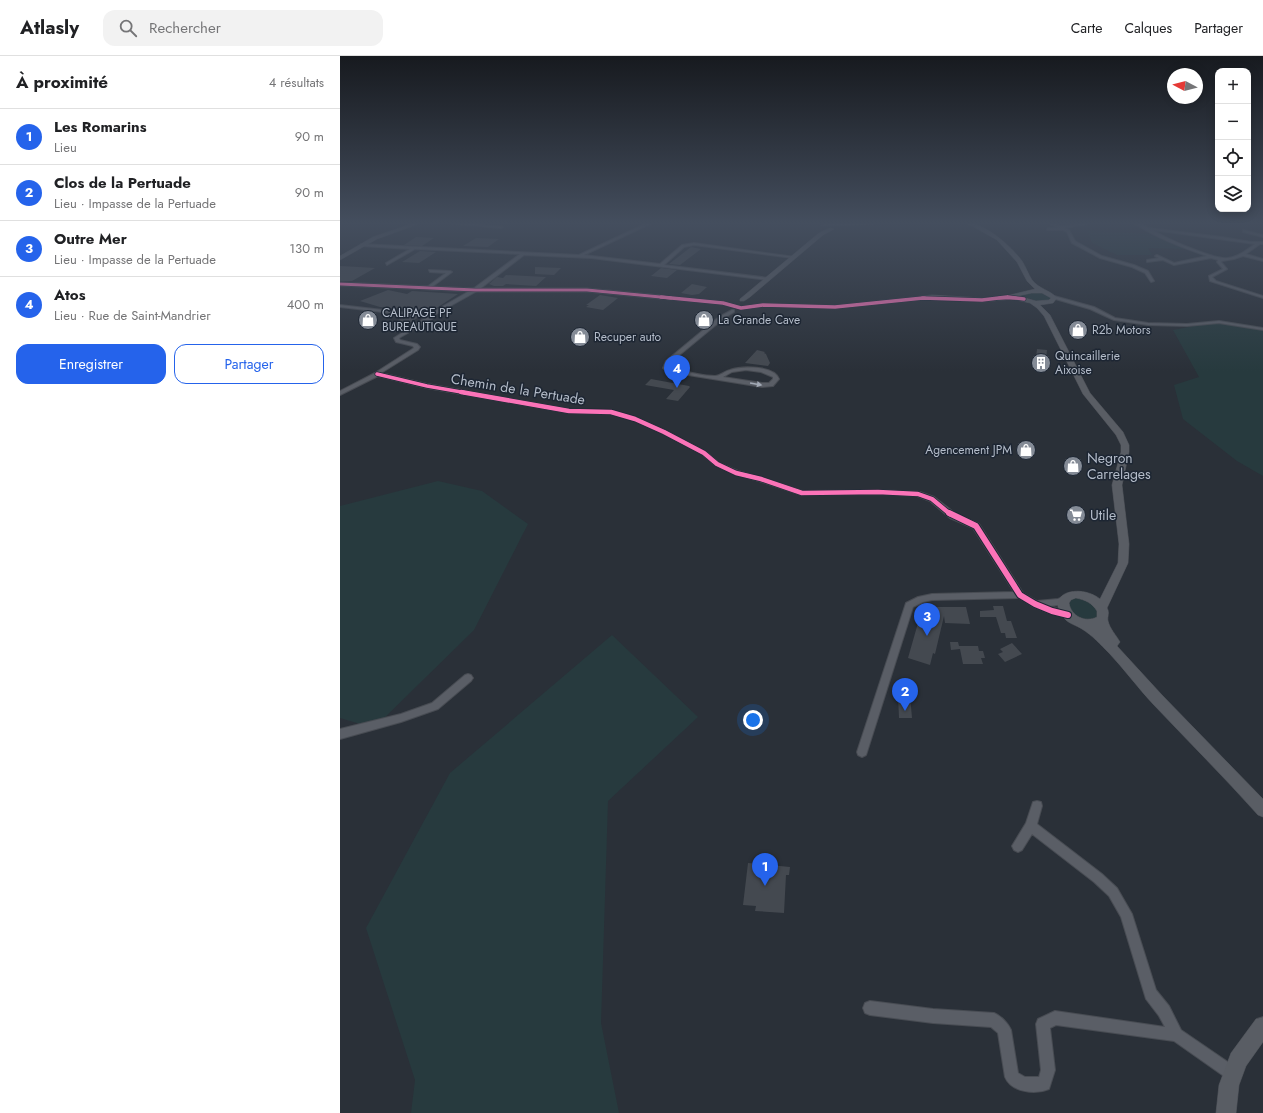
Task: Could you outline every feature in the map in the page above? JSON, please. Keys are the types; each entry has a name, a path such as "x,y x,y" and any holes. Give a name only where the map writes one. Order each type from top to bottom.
{"street":[{"path":"429,288 450,272"},
{"path":"340,393 377,374 416,349 417,347 398,341 396,338 430,318 434,313 475,290 498,272"},
{"path":"717,272 768,279"},
{"path":"718,378 724,373 735,369 748,369 768,373 775,376 776,379 771,384 766,385 718,378 671,370 666,368 666,365 734,307 748,301 776,272"},
{"path":"1025,272 1030,281 1052,300"},
{"path":"1147,272 1152,280"},
{"path":"1218,272 1210,276 1211,280 1263,297"},
{"path":"1024,295 1029,288 1030,281"},
{"path":"340,284 475,290 587,290 723,303 734,307 748,301 763,305 835,307 923,298 982,300 1024,295 1041,291"},
{"path":"1024,295 1039,306 1047,315 1087,394 1120,434 1125,445 1125,452 1117,485 1124,544 1123,563 1102,607"},
{"path":"1047,315 1046,308 1052,300"},
{"path":"1032,302 1052,300 1068,301 1092,308 1114,319 1148,324 1187,325 1220,322 1263,329"},
{"path":"340,306 417,315 434,313"},
{"name":"Chemin de la Pertuade","path":"377,374 433,387 569,411 617,413 664,432 704,453 717,464 736,473 761,479 802,493 884,492 918,494 932,499 953,516 976,526 1020,594 1035,604 1052,611 1068,615"},
{"path":"1086,596 1102,590 1120,569"},
{"path":"862,752 909,605 921,599 932,597 1020,594"},
{"path":"1035,604 1059,602 1072,595 1086,596 1095,600 1102,607 1104,614 1102,620 1106,631 1112,640 1201,734 1221,764"},
{"path":"1064,600 1063,607 1068,615 1075,621 1085,624 1095,624 1102,620"},
{"path":"1085,624 1116,653 1184,728 1221,764 1263,810"},
{"path":"340,734 406,716 435,706 468,678"},
{"path":"1018,846 1031,826 1037,806"},
{"path":"1031,826 1098,878 1113,892 1126,914 1151,994 1164,1012 1176,1035"},
{"path":"870,1008 932,1016 994,1020 1004,1030 1012,1077 1023,1084 1044,1084 1048,1070 1043,1024 1055,1018 1176,1035 1233,1074"},
{"path":"1226,1113 1229,1085 1238,1060 1263,1026"}],"green space":[{"path":"1037,291 1054,298 1043,303 1021,295"},
{"path":"1215,322 1263,328 1263,476 1237,461 1183,419 1174,385 1199,377 1173,330"},
{"path":"438,481 482,491 528,524 474,630 374,728 340,718 340,506"},
{"path":"1086,596 1104,617 1080,623 1064,600"},
{"path":"612,635 698,717 608,801 601,1023 619,1113 411,1113 415,1080 366,928 450,773"}],"building":[{"path":"340,272 367,272 352,281 340,281"},
{"path":"535,272 557,272 554,275 535,274"},
{"path":"656,272 674,272 667,278 651,276"},
{"path":"506,275 546,277 536,286 506,284 503,286 494,286 489,284 497,277 503,278"},
{"path":"692,284 707,287 699,294 692,295 681,293"},
{"path":"388,290 407,294 412,291 458,294 432,311 412,312 414,310 380,307 360,301"},
{"path":"600,295 618,298 603,310 586,307 589,305 586,305"},
{"path":"405,316 419,317 396,332 382,330"},
{"path":"1037,349 1047,350 1045,369 1035,368"},
{"path":"757,350 765,352 764,353 766,354 770,363 768,366 745,363"},
{"path":"651,379 690,387 678,401 666,399 674,390 645,385"},
{"path":"993,606 1003,606 1007,621 1011,621 1017,638 1006,638 1005,633 1001,633 996,617 980,617 980,611 994,610"},
{"path":"934,607 966,607 970,624 945,623 944,616 935,654 933,653 930,665 908,658 918,623 922,624 926,612"},
{"path":"950,642 958,642 959,646 978,646 979,651 983,651 985,658 981,658 983,664 963,664 960,649 951,650"},
{"path":"1012,643 1022,654 1005,662 998,654 1003,652 1000,649"},
{"path":"898,695 910,695 912,718 899,718"},
{"path":"748,863 790,867 789,875 786,875 784,913 755,911 756,906 743,905"}],"cycle path":[{"path":"340,284 475,290 587,290 723,303 741,308 763,305 835,307 923,298 982,300 1008,297 1024,299"},
{"path":"377,374 427,386 569,411 611,412 635,419 664,432 704,453 717,464 736,473 761,479 802,493 878,492 918,494 932,499 953,516 976,526 1020,595 1035,604 1052,611 1068,615"}],"place":[{"name":"CALIPAGE PF BUREAUTIQUE","path":"368,320"},
{"name":"La Grande Cave","path":"704,320"},
{"name":"R2b Motors","path":"1078,330"},
{"name":"Recuper auto","path":"580,337"},
{"name":"Quincaillerie Aixoise","path":"1041,363"},
{"name":"Atos","path":"677,388"},
{"name":"Agencement JPM","path":"1026,450"},
{"name":"Negron Carrelages","path":"1073,466"},
{"name":"Utile","path":"1076,515"},
{"name":"Outre Mer","path":"927,636"},
{"name":"Clos de la Pertuade","path":"905,711"},
{"name":"Les Romarins","path":"765,886"}]}
